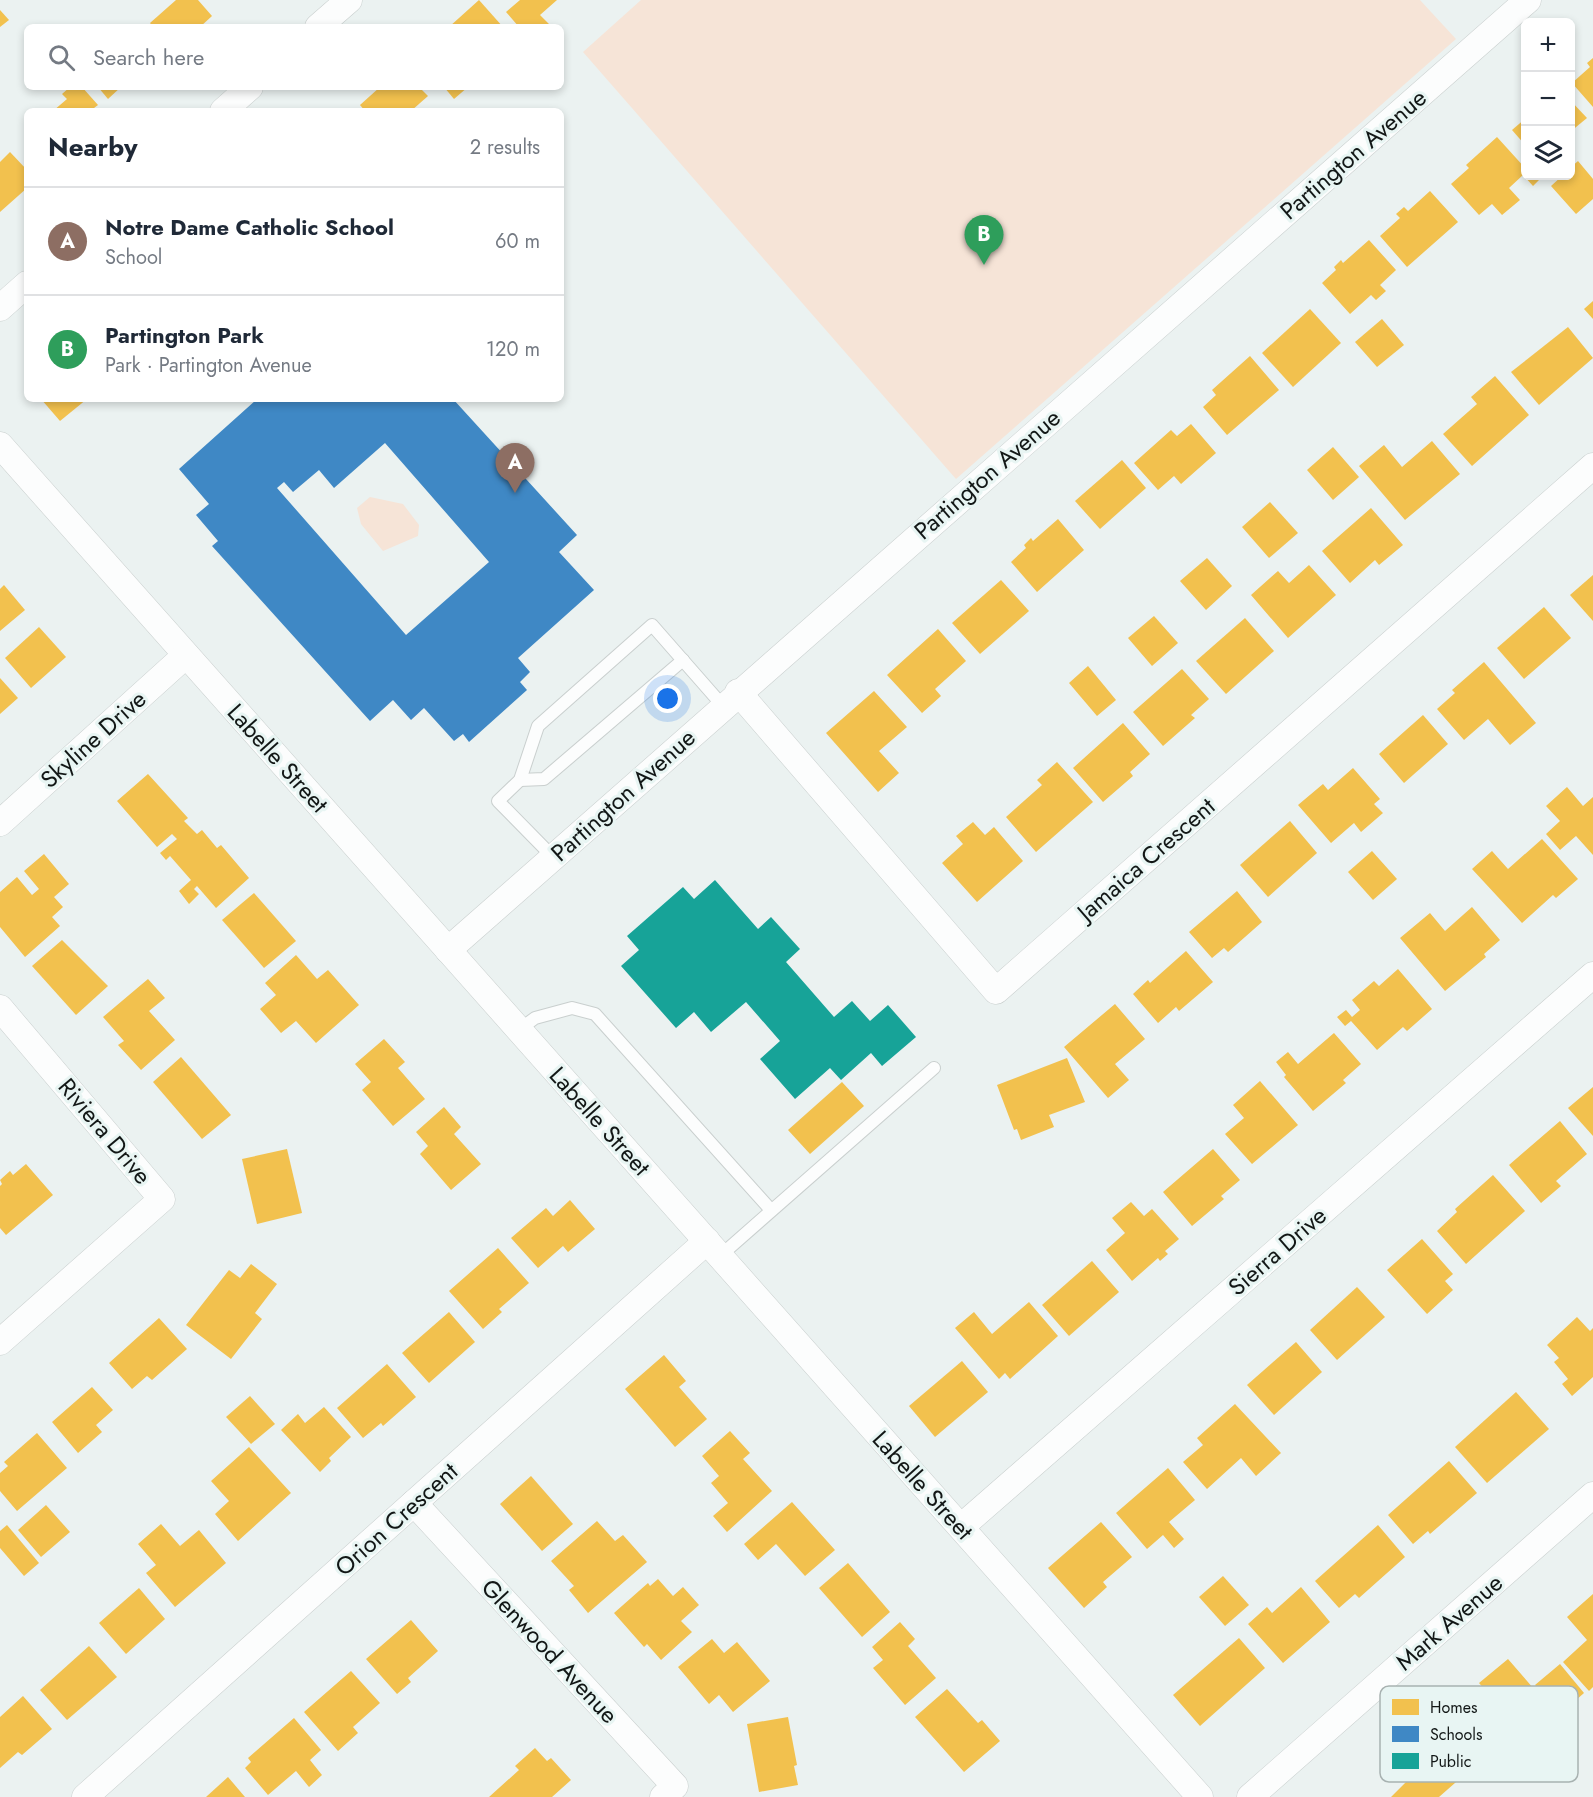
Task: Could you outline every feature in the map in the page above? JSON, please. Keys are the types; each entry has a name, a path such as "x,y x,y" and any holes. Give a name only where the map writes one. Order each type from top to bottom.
{"street":[{"path":"321,24 349,0"},
{"name":"Partington Avenue","path":"448,950 1528,0"},
{"path":"226,108 247,90"},
{"path":"0,308 24,287"},
{"name":"Labelle Street","path":"0,445 1200,1797"},
{"name":"Jamaica Crescent","path":"731,699 996,991 1593,466"},
{"name":"Skyline Drive","path":"0,823 186,655"},
{"name":"Sierra Drive","path":"961,1527 1593,975"},
{"name":"Riviera Drive","path":"0,1008 162,1199 0,1342"},
{"name":"Orion Crescent","path":"86,1797 414,1503 713,1248"},
{"name":"Mark Avenue","path":"1250,1797 1593,1495"},
{"name":"Glenwood Avenue","path":"414,1503 675,1786 663,1797"}],"lane":[{"path":"553,857 498,801 520,780 538,726 652,625 683,660 731,699"},
{"path":"520,780 544,778 683,660"},
{"path":"519,1030 535,1018 572,1008 595,1014 771,1210"},
{"path":"713,1248 771,1210 934,1068"}],"shaded area":[{"path":"641,0 1420,0 1456,39 956,479 583,52"},
{"path":"370,497 403,504 419,525 418,536 383,551 361,524 357,508"}],"building: Homes":[{"path":"176,0 198,0 212,16 203,24 150,23"},
{"path":"479,0 500,24 452,24"},
{"path":"520,0 557,0 540,15 549,24 516,24 506,12"},
{"path":"0,10 9,20 0,27"},
{"path":"1593,58 1593,107 1575,86 1575,80 1590,67 1587,63"},
{"path":"67,90 85,90 98,105 94,108 56,108 67,99 62,94"},
{"path":"100,90 118,90 108,99"},
{"path":"377,90 422,90 428,96 414,108 362,108 360,105"},
{"path":"446,90 464,90 454,99"},
{"path":"1575,105 1587,118 1575,128"},
{"path":"1521,122 1521,140 1512,130"},
{"path":"1497,137 1521,163 1521,177 1509,188 1520,200 1502,215 1492,204 1479,215 1451,184 1469,168 1466,165"},
{"path":"10,152 24,167 24,191 0,212 0,162"},
{"path":"1578,161 1593,179 1593,199 1576,214 1551,186 1558,180 1575,180 1575,164"},
{"path":"1528,180 1539,180 1533,186"},
{"path":"1430,191 1458,222 1407,267 1380,236 1400,218 1396,214 1404,207 1408,211"},
{"path":"1369,240 1396,270 1380,285 1386,291 1376,300 1371,295 1350,314 1322,283 1336,270 1334,267 1341,260 1343,263"},
{"path":"1593,301 1593,319 1584,309"},
{"path":"1310,309 1341,343 1293,387 1262,353"},
{"path":"1382,319 1404,345 1377,367 1355,342"},
{"path":"1568,327 1593,358 1539,405 1511,372"},
{"path":"1250,356 1279,390 1227,435 1203,407 1216,395 1212,390"},
{"path":"1495,376 1529,415 1472,466 1443,434 1477,404 1471,397"},
{"path":"44,402 83,402 60,421"},
{"path":"1191,424 1216,453 1181,484 1174,476 1158,490 1134,463 1171,430 1177,436"},
{"path":"1432,441 1460,474 1405,520 1359,466 1384,445 1402,467"},
{"path":"1333,447 1359,477 1333,500 1307,470"},
{"path":"1122,460 1146,488 1100,529 1075,501"},
{"path":"1270,502 1298,533 1269,558 1242,527"},
{"path":"1371,508 1403,545 1379,565 1375,560 1350,583 1322,551"},
{"path":"1058,519 1084,550 1037,592 1011,562 1026,548 1024,545 1031,538 1033,541"},
{"path":"1207,558 1232,586 1206,610 1180,581"},
{"path":"1309,565 1336,595 1288,638 1251,595 1278,571 1289,583"},
{"path":"1593,575 1593,621 1570,595"},
{"path":"1001,580 1029,611 980,654 952,623"},
{"path":"4,585 25,610 0,631 0,589"},
{"path":"1544,607 1571,638 1524,679 1497,648"},
{"path":"1154,616 1178,643 1152,666 1128,638"},
{"path":"1245,618 1274,651 1226,694 1196,661"},
{"path":"39,627 66,657 31,688 5,658"},
{"path":"938,629 966,661 935,689 941,696 922,713 887,675"},
{"path":"1484,662 1536,723 1510,745 1488,719 1464,740 1437,709 1455,693 1452,690"},
{"path":"1088,666 1116,700 1097,716 1069,683"},
{"path":"1182,669 1209,699 1191,715 1195,718 1163,746 1133,712"},
{"path":"0,678 18,698 0,714"},
{"path":"874,691 907,727 879,751 899,773 878,792 826,733"},
{"path":"1423,715 1448,744 1404,783 1379,754"},
{"path":"1123,723 1150,754 1130,772 1133,776 1103,802 1073,768"},
{"path":"1057,762 1093,802 1036,852 1006,817 1042,785 1037,780"},
{"path":"1353,768 1380,799 1374,804 1383,813 1361,832 1354,823 1331,843 1298,805 1323,784 1328,790"},
{"path":"148,774 188,818 184,821 197,834 202,830 217,848 221,845 249,878 216,908 197,886 194,889 199,894 189,904 179,891 191,880 170,856 166,860 160,853 177,839 172,834 157,847 117,801"},
{"path":"1567,787 1583,806 1593,797 1593,855 1576,836 1560,850 1546,834 1560,821 1546,806"},
{"path":"1290,821 1317,853 1268,897 1240,865"},
{"path":"973,822 985,835 994,827 1023,861 977,902 942,863 963,844 956,836"},
{"path":"1542,839 1578,879 1556,898 1553,895 1522,923 1472,869 1492,851 1508,869"},
{"path":"1372,851 1397,879 1373,900 1348,872"},
{"path":"44,854 69,884 54,897 63,907 52,917 60,926 25,957 0,927 0,892 17,877 32,895 39,889 24,871"},
{"path":"1237,891 1262,922 1228,952 1224,948 1212,958 1189,932"},
{"path":"254,893 296,941 264,968 222,920"},
{"path":"1472,907 1500,940 1484,954 1486,957 1445,991 1400,938 1430,913 1445,931"},
{"path":"62,940 108,986 76,1015 32,966"},
{"path":"1186,951 1213,982 1179,1011 1176,1007 1158,1023 1133,994 1148,980 1150,983"},
{"path":"296,955 317,979 328,970 359,1005 316,1043 296,1021 281,1033 260,1009 276,995 265,983"},
{"path":"1398,969 1432,1009 1407,1031 1403,1027 1377,1050 1351,1021 1345,1026 1337,1017 1346,1010 1352,1017 1360,1010 1352,1000 1374,981 1379,986"},
{"path":"148,979 165,998 149,1011 175,1040 141,1070 118,1045 124,1041 103,1017"},
{"path":"1115,1004 1145,1039 1115,1064 1129,1080 1108,1098 1064,1047"},
{"path":"1334,1033 1361,1064 1343,1080 1346,1083 1313,1111 1284,1077 1286,1075 1276,1062 1288,1052 1298,1064"},
{"path":"384,1039 405,1062 398,1068 425,1099 393,1126 362,1090 371,1082 355,1064"},
{"path":"181,1057 231,1115 202,1139 153,1082"},
{"path":"1067,1058 1085,1102 1049,1115 1054,1127 1021,1140 1017,1129 1014,1130 997,1085"},
{"path":"1260,1081 1298,1125 1252,1164 1225,1134 1244,1118 1233,1105"},
{"path":"842,1082 864,1106 810,1154 788,1130"},
{"path":"1593,1087 1593,1136 1568,1108"},
{"path":"444,1107 461,1127 454,1134 481,1164 451,1190 420,1154 428,1146 416,1132"},
{"path":"1560,1121 1587,1154 1556,1181 1561,1186 1541,1203 1509,1165"},
{"path":"287,1149 302,1213 257,1224 242,1159"},
{"path":"1213,1149 1240,1180 1221,1196 1224,1199 1192,1226 1163,1192"},
{"path":"26,1164 53,1195 6,1235 0,1228 0,1186 2,1184 0,1180 10,1171 13,1175"},
{"path":"1493,1175 1525,1211 1466,1264 1437,1231 1457,1212 1455,1209"},
{"path":"570,1200 595,1229 568,1252 563,1246 538,1268 511,1238 546,1208 553,1216"},
{"path":"1131,1202 1144,1216 1152,1209 1179,1239 1165,1251 1168,1254 1160,1261 1158,1258 1132,1281 1106,1250 1125,1233 1112,1218"},
{"path":"1422,1239 1453,1274 1445,1281 1453,1290 1427,1314 1387,1270"},
{"path":"498,1248 529,1283 499,1309 502,1312 483,1329 449,1291"},
{"path":"1092,1261 1119,1292 1069,1336 1042,1305"},
{"path":"251,1264 277,1284 255,1313 262,1319 231,1359 186,1325 229,1270 240,1278"},
{"path":"1357,1287 1385,1317 1337,1360 1310,1330"},
{"path":"1029,1302 1058,1336 1010,1379 1005,1373 999,1379 955,1328 974,1312 992,1334"},
{"path":"449,1312 475,1342 429,1383 402,1353"},
{"path":"1577,1317 1590,1331 1593,1328 1593,1377 1572,1396 1562,1384 1568,1379 1554,1362 1559,1358 1547,1345"},
{"path":"159,1318 187,1349 152,1380 147,1376 132,1389 109,1363"},
{"path":"1296,1342 1322,1372 1274,1415 1247,1385"},
{"path":"664,1355 686,1381 679,1387 707,1419 675,1447 625,1389"},
{"path":"962,1361 988,1392 935,1437 909,1406"},
{"path":"387,1364 416,1397 383,1426 381,1423 363,1438 337,1408"},
{"path":"92,1387 113,1410 96,1425 102,1432 78,1453 52,1422"},
{"path":"1516,1392 1549,1429 1487,1483 1455,1447"},
{"path":"250,1396 275,1424 251,1444 226,1417"},
{"path":"1235,1404 1281,1453 1256,1476 1241,1458 1207,1489 1183,1462 1203,1445 1197,1438"},
{"path":"324,1407 351,1437 329,1458 331,1461 320,1472 281,1430 298,1414 305,1423"},
{"path":"730,1431 750,1453 743,1459 772,1491 727,1532 713,1516 728,1503 711,1483 719,1476 702,1456"},
{"path":"37,1433 67,1468 17,1511 0,1491 0,1473 8,1466 4,1462"},
{"path":"249,1447 291,1493 238,1541 215,1514 229,1501 211,1481"},
{"path":"1449,1461 1477,1493 1430,1534 1428,1531 1413,1544 1388,1515"},
{"path":"1168,1468 1195,1500 1169,1522 1184,1539 1174,1548 1163,1535 1147,1549 1116,1513"},
{"path":"531,1476 573,1524 542,1551 500,1504"},
{"path":"792,1502 835,1550 805,1576 776,1544 758,1560 744,1544"},
{"path":"46,1505 70,1532 41,1557 18,1530"},
{"path":"597,1521 615,1541 623,1535 647,1562 588,1613 569,1590 574,1586 551,1561"},
{"path":"1101,1522 1132,1557 1103,1582 1107,1587 1084,1608 1048,1568"},
{"path":"161,1524 180,1546 199,1530 226,1563 175,1607 146,1573 156,1565 138,1544"},
{"path":"7,1525 39,1563 24,1576 0,1548 0,1531"},
{"path":"1378,1525 1405,1557 1359,1598 1355,1594 1339,1608 1315,1581"},
{"path":"848,1563 890,1612 862,1637 819,1588"},
{"path":"1223,1576 1249,1605 1225,1626 1199,1597"},
{"path":"658,1579 673,1596 683,1587 699,1605 681,1621 692,1632 661,1660 647,1644 644,1647 614,1613 648,1583 650,1586"},
{"path":"1301,1587 1330,1622 1283,1663 1248,1624 1267,1607 1272,1613"},
{"path":"139,1588 165,1619 126,1654 99,1623"},
{"path":"1593,1594 1593,1687 1589,1691 1563,1662 1587,1640 1567,1617"},
{"path":"411,1620 438,1651 408,1678 411,1682 397,1694 366,1659"},
{"path":"900,1622 915,1639 908,1646 936,1678 905,1705 873,1668 883,1660 872,1647"},
{"path":"1239,1638 1265,1668 1200,1726 1173,1695"},
{"path":"712,1639 724,1653 737,1642 770,1681 733,1712 719,1695 709,1704 678,1667"},
{"path":"89,1646 117,1677 67,1720 40,1690"},
{"path":"1508,1659 1531,1686 1482,1686 1479,1683"},
{"path":"1560,1664 1584,1693 1578,1698 1578,1686 1535,1685"},
{"path":"351,1671 380,1703 353,1727 358,1733 338,1751 304,1712"},
{"path":"947,1689 978,1723 982,1720 1000,1741 964,1772 915,1717"},
{"path":"23,1696 52,1729 22,1755 18,1752 0,1768 0,1717"},
{"path":"788,1717 797,1765 794,1766 798,1785 759,1792 747,1724"},
{"path":"294,1718 321,1750 310,1760 322,1775 309,1787 296,1771 268,1795 245,1768 251,1762 248,1758"},
{"path":"535,1748 547,1761 551,1758 571,1780 552,1797 489,1797 519,1770 515,1766"},
{"path":"228,1777 245,1797 206,1797"},
{"path":"1406,1782 1456,1782 1439,1797 1391,1797"}],"building: Schools":[{"path":"254,402 456,402 577,535 559,552 594,590 518,658 530,672 520,682 527,690 469,742 463,734 454,741 424,708 411,720 393,700 370,721 212,546 218,541 196,515 209,504 179,469","holes":["385,443 489,562 406,635 277,488 284,482 293,492 319,470 334,488"]}],"building: Public":[{"path":"715,880 758,929 771,917 800,949 786,962 834,1017 852,1001 870,1021 888,1005 916,1037 882,1066 871,1053 841,1080 830,1068 795,1099 760,1059 780,1041 746,1002 711,1032 694,1012 676,1028 621,966 639,950 627,936 683,887 694,899"}],"place":[{"name":"Partington Park","path":"984,265"},
{"name":"Notre Dame Catholic School","path":"515,493"}]}
